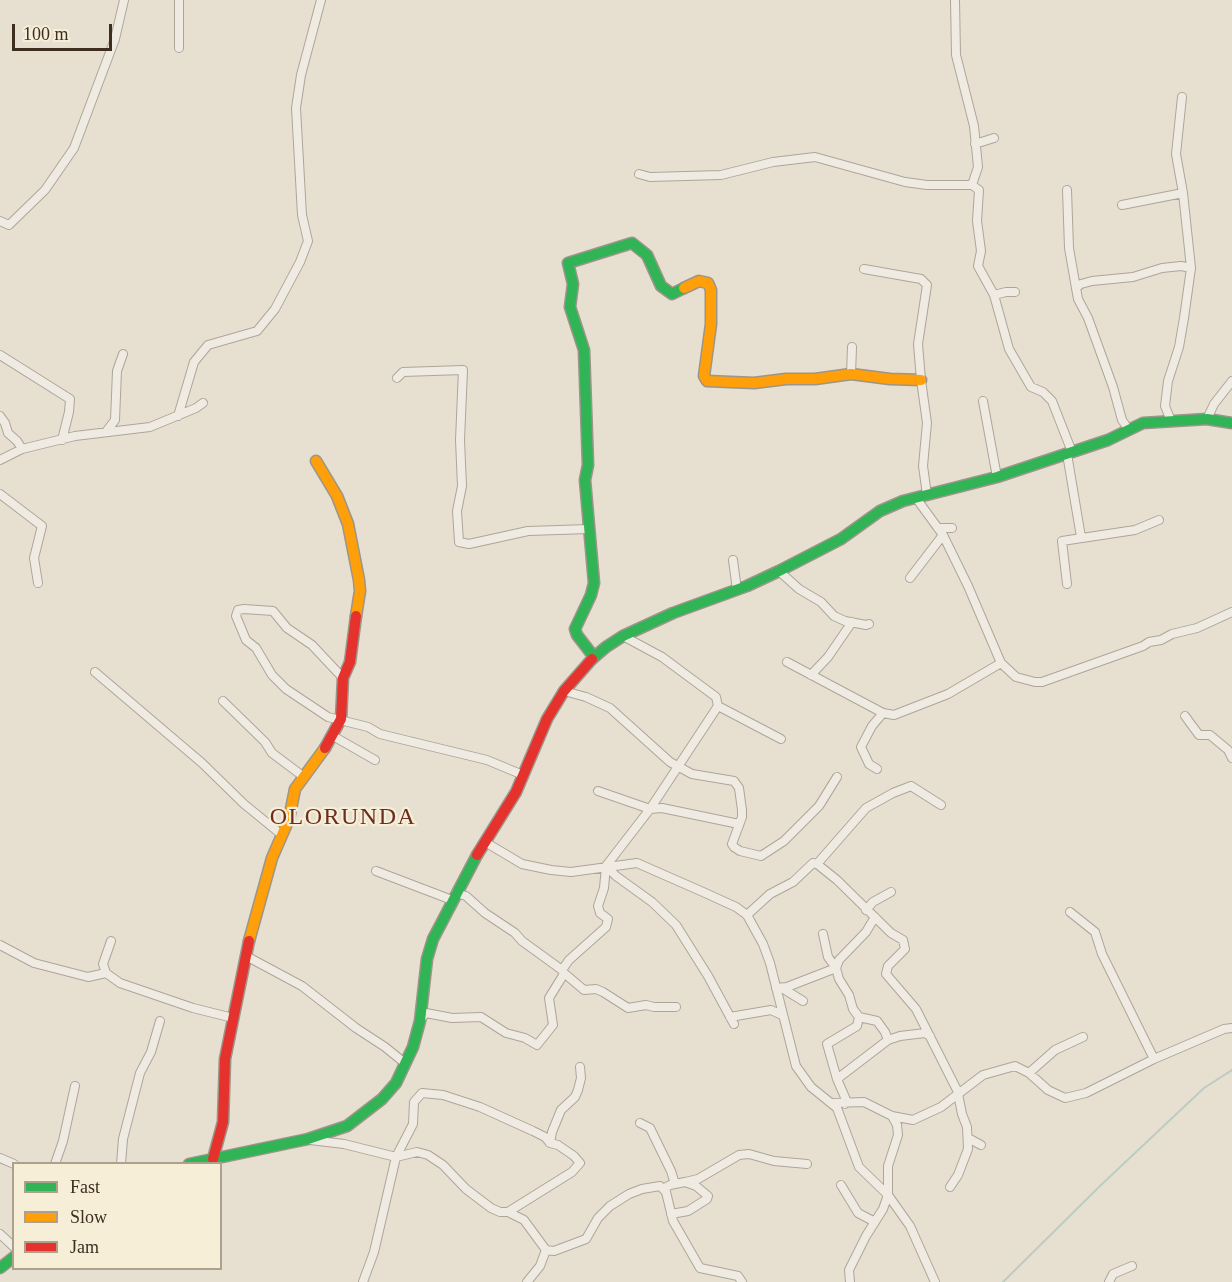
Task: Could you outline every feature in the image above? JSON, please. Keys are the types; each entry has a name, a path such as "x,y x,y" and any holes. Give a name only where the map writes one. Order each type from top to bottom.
{"street":[{"path":"0,221 9,225 45,190 74,148 115,39 124,0"},
{"path":"179,0 179,48"},
{"path":"178,416 194,363 208,345 257,332 275,309 300,262 308,241 302,215 296,108 301,75 321,0"},
{"path":"955,0 956,55 974,126 978,167 972,185"},
{"path":"1171,421 1165,406 1168,381 1185,318 1191,268 1183,193 1176,154 1182,97"},
{"path":"975,144 994,138"},
{"path":"639,174 650,177 721,175 773,162 814,158 905,182 927,185 972,185 979,190 976,220 981,251 978,266 994,295 1009,349 1031,387 1043,392 1052,401 1069,453 1081,537"},
{"path":"1067,190 1070,248 1078,299 1088,318 1113,387 1122,420 1129,430"},
{"path":"1122,205 1183,193"},
{"path":"594,657 575,629 591,595 594,583 585,480 588,465 584,350 570,307 573,284 568,263 632,243 647,255 661,286 672,294 699,281 708,283 711,290 711,324 704,372 704,378 707,381 754,383 851,374 921,380"},
{"path":"1076,288 1092,281 1132,277 1162,268 1181,266 1191,268"},
{"path":"864,269 921,279 927,285 919,331 921,380 927,423 922,496 968,586 1001,663 1016,677 1042,682 1231,614"},
{"path":"994,295 1015,292"},
{"path":"851,374 852,347"},
{"path":"106,432 115,420 117,371 123,354"},
{"path":"0,355 70,399 62,440"},
{"path":"397,378 403,372 462,370 460,440 462,486 457,511 459,542 469,544 528,531 589,529"},
{"path":"1207,419 1214,405 1232,381"},
{"path":"983,401 997,477"},
{"path":"0,460 22,449 62,440 150,427 203,403"},
{"path":"0,416 8,433 22,449"},
{"path":"199,1162 308,1139 347,1126 361,1117 396,1083 406,1064 420,1021 427,959 433,939 454,897 516,792 547,718 564,691 594,657 623,636 673,613 737,590 779,571 841,539 880,511 922,496 997,477 1108,440 1143,423 1207,419 1232,423"},
{"path":"213,1159 223,1122 225,1059 252,925 272,858 289,819 293,796 333,736 341,719 343,678 350,662 360,591 359,580 348,524 337,496 316,461"},
{"path":"0,494 42,526 34,558 38,583"},
{"path":"1067,584 1062,541 1135,530 1159,520"},
{"path":"910,578 940,532 952,528"},
{"path":"733,560 737,590"},
{"path":"779,571 799,589 821,602 834,616 852,622 869,624"},
{"path":"343,678 312,645 287,628 273,611 238,610 236,616 246,640 256,648 272,675 286,689 328,717 368,727 380,734 487,760 523,775"},
{"path":"811,675 828,657 852,622"},
{"path":"420,1021 426,1013 452,1018 481,1017 506,1033 525,1038 537,1045 553,1026 549,998 569,960 606,927 608,919 600,913 598,906 604,888 606,866 650,810 718,706 716,698 662,657 623,636"},
{"path":"787,662 883,713 894,715 948,694 1001,663"},
{"path":"95,672 282,835"},
{"path":"564,691 586,697 610,708 658,752 692,774 734,781 739,788 742,818 732,844 740,851 761,856 784,841 819,806 837,777"},
{"path":"224,701 266,742 272,753 304,777"},
{"path":"718,706 781,739"},
{"path":"877,770 869,764 861,747 872,726 883,713"},
{"path":"1185,716 1199,735 1210,735 1228,750 1232,758"},
{"path":"333,736 375,760"},
{"path":"817,864 866,808 893,793 911,786 941,805"},
{"path":"598,791 650,810 662,808 740,824"},
{"path":"485,842 530,867 572,872 637,863 704,891 747,915 763,944 779,988 782,1015 795,1066 811,1087 832,1103 839,1113 859,1167 888,1195 910,1227 935,1282"},
{"path":"747,915 779,888 793,882 813,863 837,880 866,910 903,940 904,949 888,966 886,974 916,1010 931,1036 958,1094 968,1138 964,1163 951,1188"},
{"path":"606,866 652,902 676,925 703,967 732,1021 771,1010 782,1015"},
{"path":"376,871 454,897 466,896 584,990 596,989 628,1008 646,1005 676,1007"},
{"path":"866,910 873,902 891,892"},
{"path":"1070,912 1095,932 1102,954 1154,1059"},
{"path":"836,968 839,960 866,932 875,917"},
{"path":"823,934 828,957 849,995 853,1009 859,1017 877,1021 888,1040"},
{"path":"111,941 103,964 106,973 120,983 178,1004 233,1018"},
{"path":"0,945 34,963 88,976 106,973"},
{"path":"246,956 302,986 406,1064"},
{"path":"779,988 836,968"},
{"path":"779,988 803,1001"},
{"path":"847,1102 826,1044 858,1026 859,1017"},
{"path":"121,1162 123,1139 140,1073 151,1052 160,1021"},
{"path":"832,1103 864,1102 892,1116 913,1120 925,1116 983,1075 1015,1066 1029,1073 1048,1090 1065,1098 1086,1094 1154,1059 1224,1029 1232,1028"},
{"path":"837,1079 888,1040 900,1035 925,1033 931,1036"},
{"path":"1029,1073 1055,1050 1083,1037"},
{"path":"550,1143 561,1110 575,1097 578,1090 581,1078 580,1067"},
{"path":"56,1162 63,1141 75,1086"},
{"path":"363,1282 374,1252 396,1157 412,1124 414,1102 418,1096 426,1092 480,1107 533,1131 545,1137 550,1143 566,1150 579,1163 572,1172 508,1212"},
{"path":"839,1113 847,1102"},
{"path":"850,1282 849,1270 883,1209 888,1195 888,1166 897,1135 897,1125 892,1116"},
{"path":"640,1123 650,1128 675,1184"},
{"path":"968,1138 981,1144"},
{"path":"308,1139 344,1144 396,1157 417,1152 428,1155 455,1175 466,1189 491,1208 500,1212 508,1212 524,1220 546,1250"},
{"path":"663,1189 698,1179 739,1155 749,1154 774,1161 807,1164"},
{"path":"672,1214 688,1211 707,1199 706,1193 696,1185 685,1182"},
{"path":"841,1185 858,1214 875,1222"},
{"path":"546,1250 562,1248 586,1239 598,1218 610,1206 629,1194 656,1186 666,1192 673,1221 700,1268 738,1276 742,1282"},
{"path":"0,1234 12,1245"},
{"path":"527,1282 540,1266 546,1250"},
{"path":"0,1268 12,1259"},
{"path":"1109,1282 1113,1274 1132,1266"}],"waterway":[{"path":"1003,1282 1204,1088 1232,1070"}],"traffic: fast":[{"path":"594,657 575,629 591,595 594,583 585,480 588,465 584,350 570,307 573,284 568,263 632,243 647,255 661,286 672,294 684,288"},
{"path":"592,659 623,636 673,613 747,586 779,571 841,539 880,511 903,501 997,477 1108,440 1143,423 1207,419 1232,423"},
{"path":"199,1162 308,1139 347,1126 382,1099 396,1083 413,1047 420,1021 427,959 433,939 477,855"},
{"path":"0,1268 12,1259"}],"traffic: slow":[{"path":"684,288 699,281 708,283 711,290 711,324 704,376 707,381 754,383 851,374 921,380"},
{"path":"316,461 337,496 348,524 360,591 356,616"},
{"path":"249,941 272,858 289,819 295,789 325,748"}],"traffic: jam":[{"path":"325,748 341,719 343,678 350,662 356,616"},
{"path":"477,855 516,792 547,719 564,691 592,659"},
{"path":"213,1159 223,1122 225,1059 249,941"}],"district":[{"name":"OLORUNDA","path":"343,818"}]}
